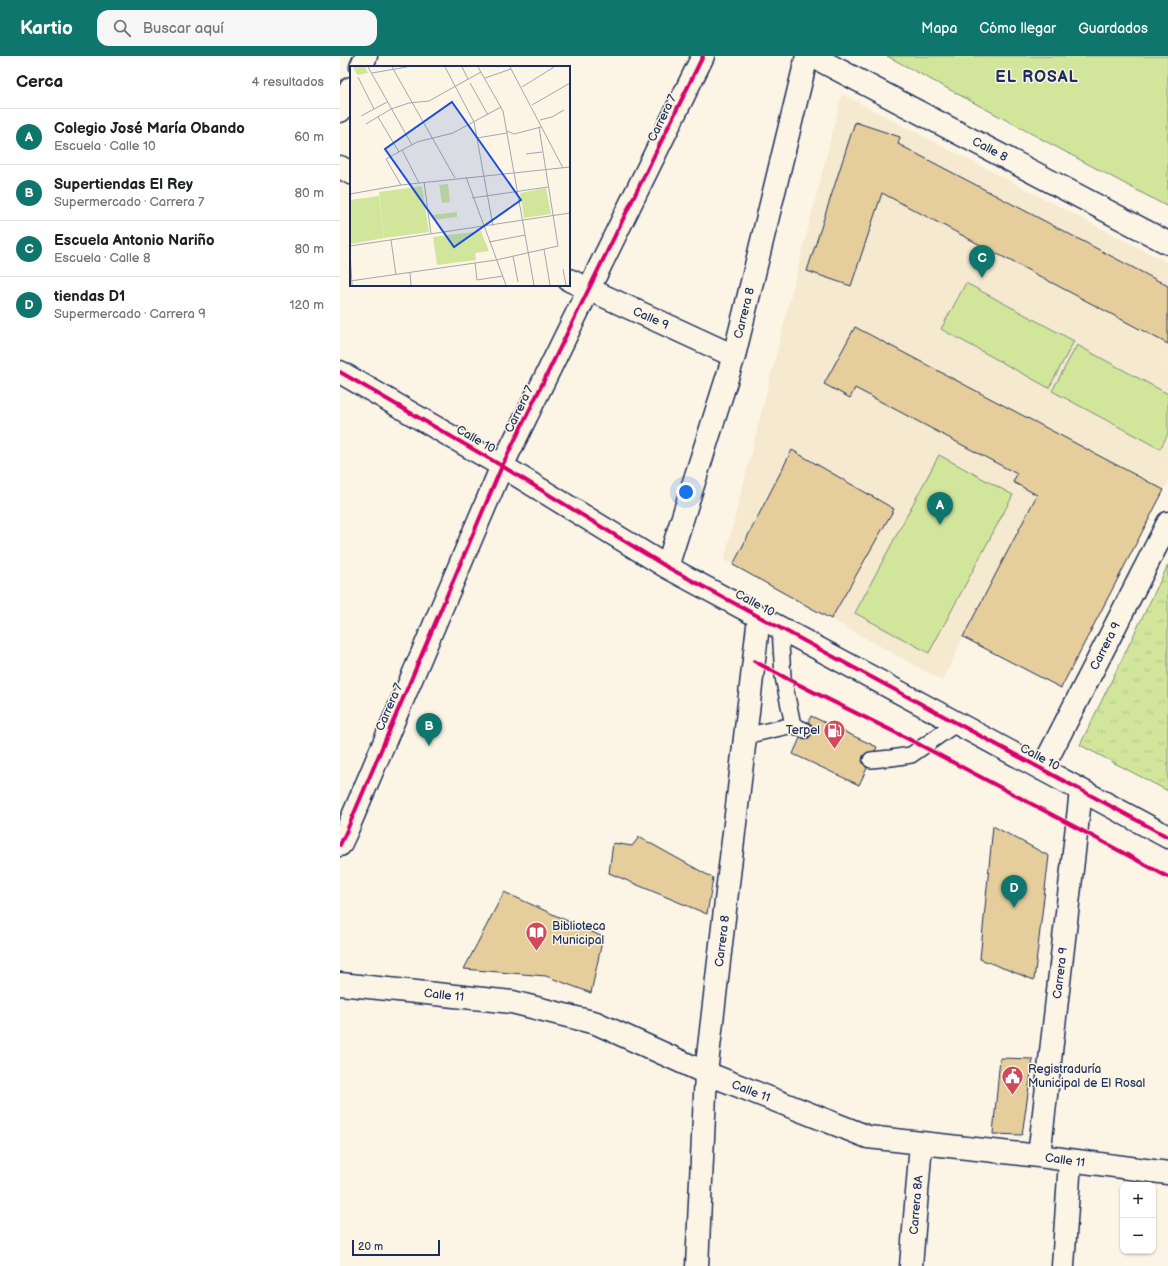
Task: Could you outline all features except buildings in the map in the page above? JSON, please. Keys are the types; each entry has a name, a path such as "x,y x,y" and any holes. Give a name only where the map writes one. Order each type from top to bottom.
{"street":[{"path":"361,66 366,56"},
{"name":"Carrera 7","path":"342,834 502,466 704,56"},
{"name":"Carrera 8","path":"667,567 734,356 807,56"},
{"name":"Calle 8","path":"812,56 1168,243"},
{"path":"340,110 350,90"},
{"path":"340,167 350,172"},
{"name":"Calle 9","path":"570,280 734,356"},
{"name":"Calle 10","path":"340,372 502,466 667,567 1168,837"},
{"name":"Carrera 9","path":"1042,769 1168,523"},
{"name":"Carrera 8","path":"697,1266 706,1073 759,617"},
{"name":"Carrera 9","path":"1039,1156 1081,791"},
{"name":"Calle 11","path":"340,984 512,1002 596,1023 706,1073 868,1136 921,1144 1039,1156 1168,1173"},
{"name":"Carrera 8A","path":"911,1266 921,1144"},
{"path":"1063,1266 1070,1161"}],"lane":[{"path":"745,736 799,727 783,677 780,628"},
{"path":"871,760 911,755 957,723"}],"shaded area":[{"path":"842,94 1168,263 1168,482 1061,688 963,637 943,681 724,560"}],"green space":[{"path":"887,56 1168,56 1168,207"},
{"path":"966,283 1074,341 1049,388 941,329"},
{"path":"1077,345 1168,394 1168,434 1160,449 1052,391"},
{"path":"939,455 1013,495 929,653 855,613"},
{"path":"1168,565 1168,791 1080,745"}],"cycle path":[{"path":"340,845 502,466 703,56"},
{"path":"340,372 502,466 667,567 1168,837"},
{"path":"754,661 924,747 1168,877"}],"place":[{"name":"Escuela Antonio Nariño","path":"982,278"},
{"name":"Colegio José María Obando","path":"940,525"},
{"name":"Supertiendas El Rey","path":"429,746"},
{"name":"Terpel","path":"835,750"},
{"name":"tiendas D1","path":"1014,908"},
{"name":"Biblioteca Municipal","path":"536,952"},
{"name":"Registraduría Municipal de El Rosal","path":"1012,1096"}],"district":[{"name":"EL ROSAL","path":"1037,76"}]}
